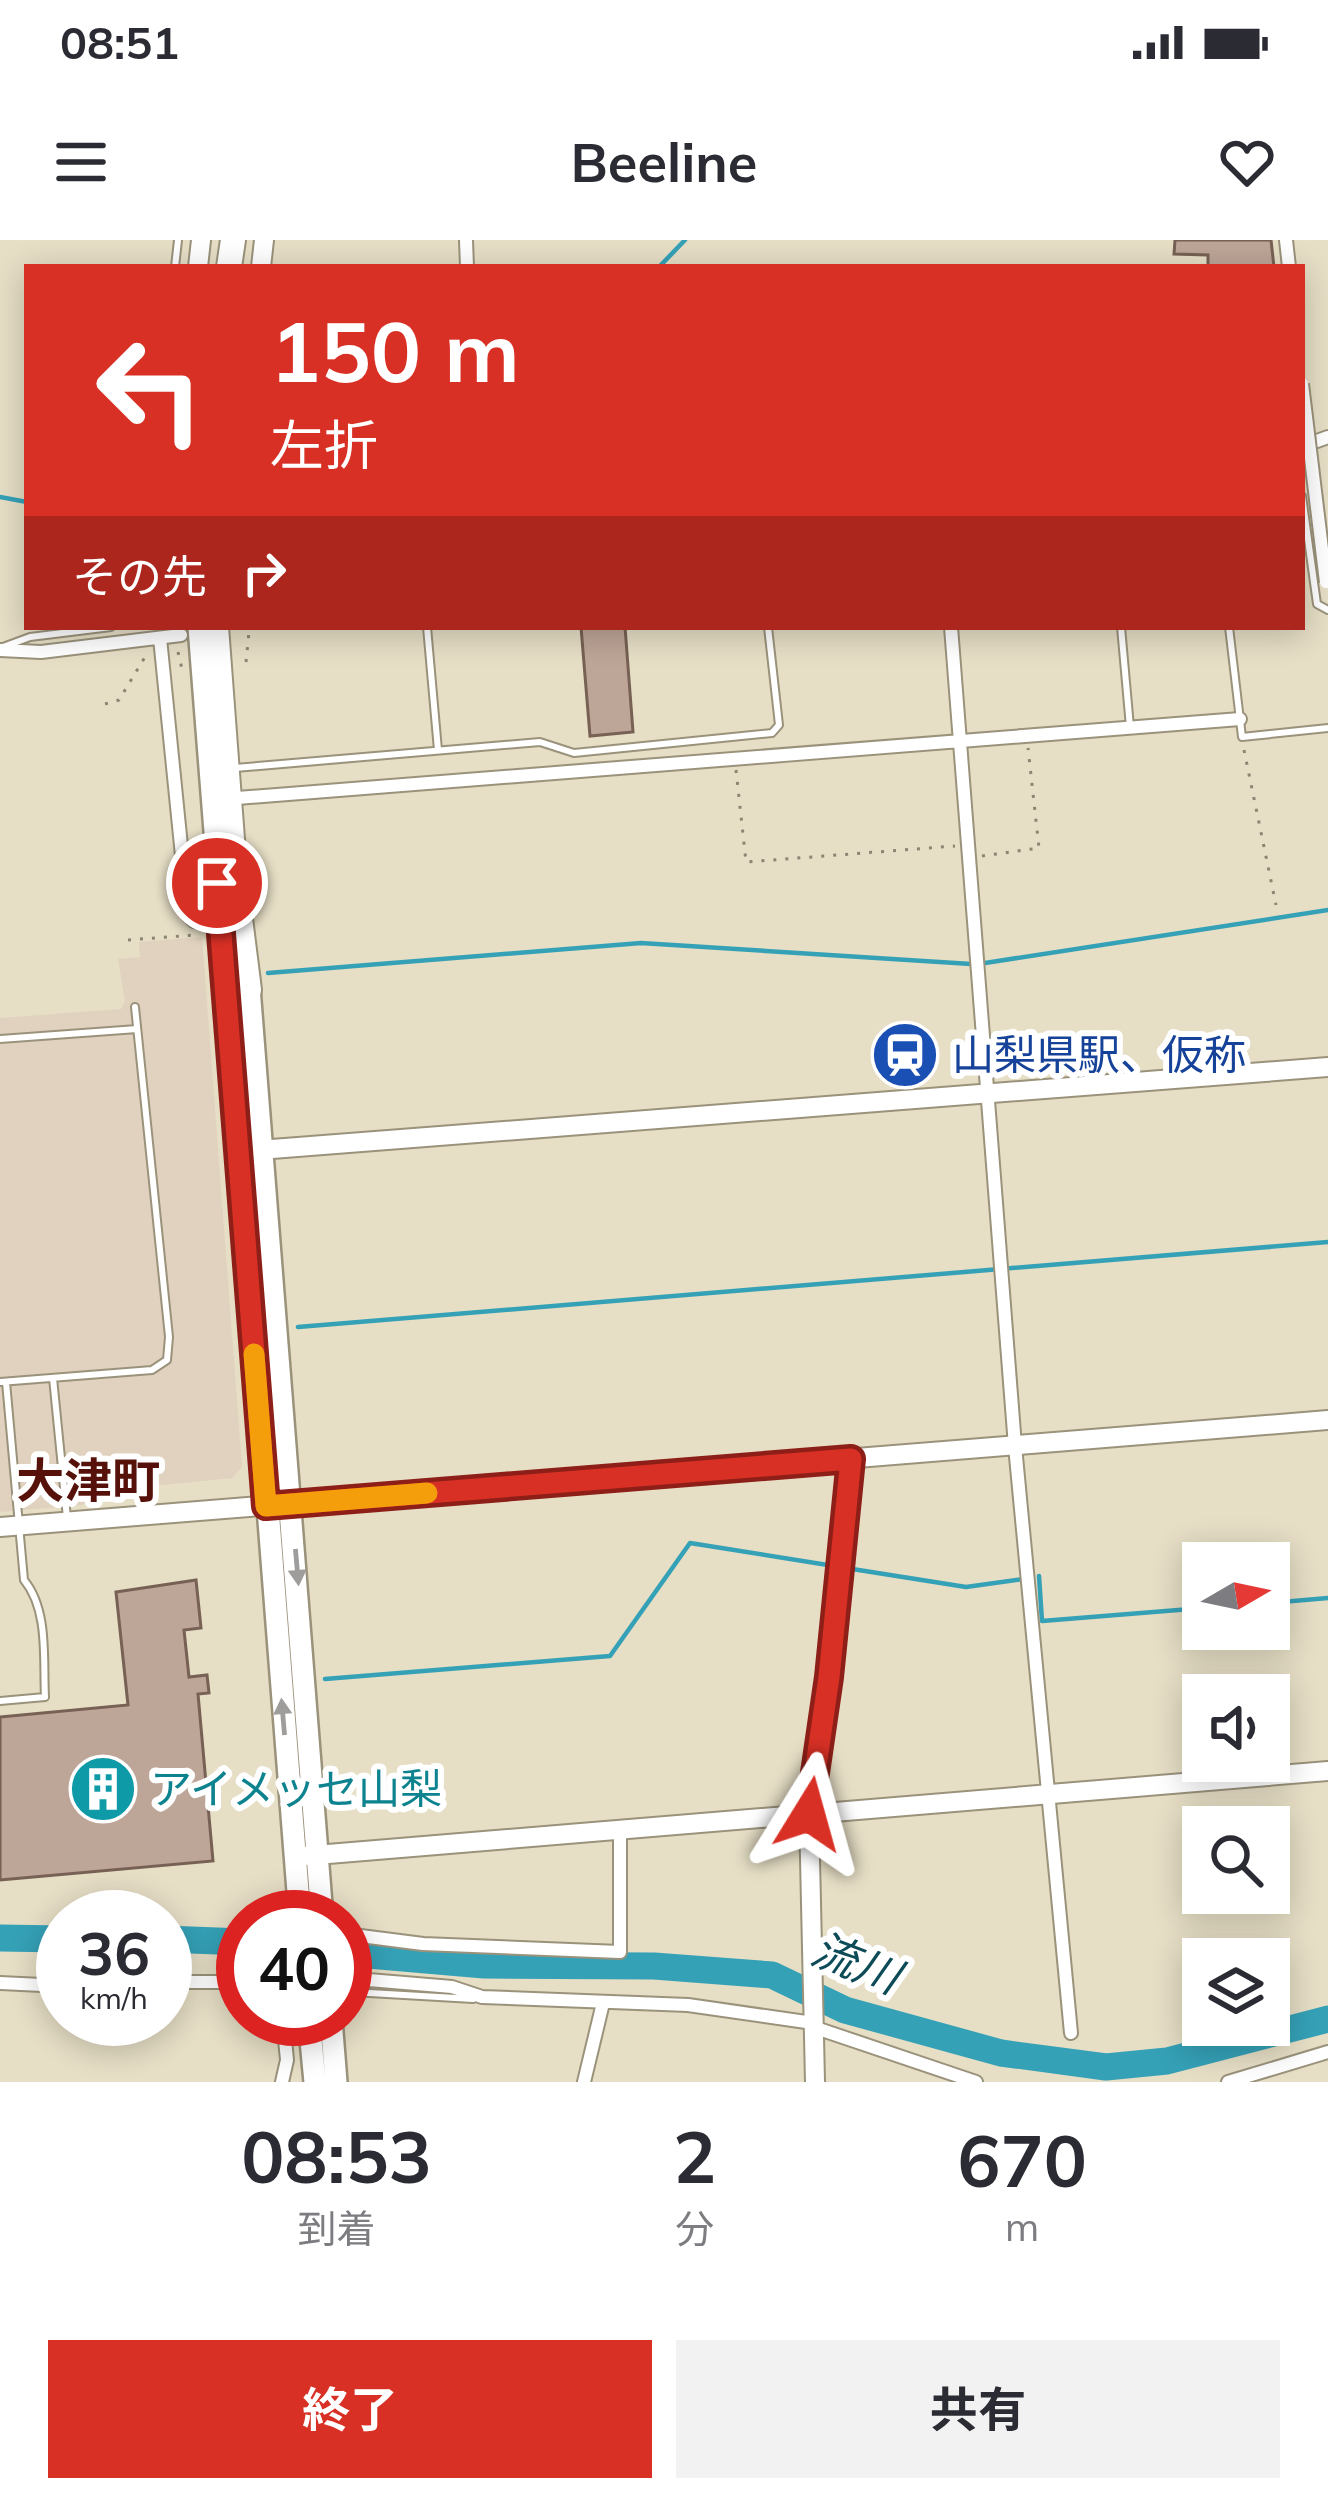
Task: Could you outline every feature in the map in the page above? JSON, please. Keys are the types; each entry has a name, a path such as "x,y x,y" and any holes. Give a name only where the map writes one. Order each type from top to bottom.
{"highway":[{"path":"216,630 233,860 249,990"}],"main road":[{"path":"238,630 235,768 260,1150 291,1504 305,1856 302,1890"},
{"path":"186,636 220,923 266,1506 305,1856 314,1890"},
{"path":"312,2046 315,2082"},
{"path":"333,2046 335,2082"}],"street":[{"path":"1305,408 1327,587"},
{"path":"950,630 1015,1446 1071,2033"},
{"path":"0,649 41,652 186,636"},
{"path":"160,638 188,915 194,921 220,923"},
{"path":"237,798 1240,718"},
{"path":"260,1150 1328,1067"},
{"path":"10,1526 1328,1420"},
{"path":"814,2082 809,1814 851,1459"},
{"path":"305,1856 1328,1771"},
{"path":"372,1937 620,1952 620,1830"},
{"path":"372,1980 452,1987 482,1997 688,2005 813,2024 976,2082"},
{"path":"0,1983 36,1985"},
{"path":"584,2082 603,2003"},
{"path":"282,2082 286,2046"},
{"path":"1228,2082 1328,2052"},
{"path":"926,2082 928,2066"}],"lane":[{"path":"1305,521 1317,604 1328,610"},
{"path":"0,649 30,637 87,630"},
{"path":"428,630 438,750"},
{"path":"235,768 540,742 574,753 772,733 779,724 768,630"},
{"path":"1121,630 1130,727"},
{"path":"1229,630 1242,736 1328,728"},
{"path":"574,753 577,771"},
{"path":"0,1701 46,1697 40,1608 24,1580 10,1526 3,1382 152,1370 167,1360 169,1337 135,1007"},
{"path":"0,1039 137,1029"},
{"path":"53,1378 68,1523"},
{"path":"372,1994 462,2001 482,1997"}],"path":[{"path":"238,630 246,662"},
{"path":"186,636 180,670 189,669"},
{"path":"105,704 118,700 147,653"},
{"path":"735,758 746,862 1039,848 1027,734"},
{"path":"1242,736 1276,905"},
{"path":"128,940 195,935"}],"shaded area":[{"path":"202,937 242,1467 232,1478 112,1490 81,1505 0,1512 0,1018 121,1009 125,1002 118,959 140,957 139,942"}],"building":[{"path":"1175,240 1271,240 1274,264 1208,264 1208,255 1174,254"},
{"path":"581,630 625,630 633,732 590,736"},
{"name":"アイメッセ山梨","path":"196,1580 201,1628 184,1630 189,1677 207,1675 209,1693 198,1694 213,1861 0,1880 0,1717 128,1705 116,1592"}],"waterway":[{"path":"662,264 685,240"},
{"path":"0,497 24,501"},
{"path":"985,963 1328,910"},
{"path":"268,973 641,943 971,964"},
{"path":"298,1327 1328,1242"},
{"path":"325,1679 610,1656 690,1543 834,1566"},
{"path":"846,1568 966,1587 1024,1579"},
{"path":"1039,1576 1042,1621 1182,1610"},
{"path":"1290,1601 1328,1598"},
{"name":"流川","path":"0,1938 36,1939"},
{"name":"流川","path":"192,1940 216,1941"},
{"name":"流川","path":"372,1955 484,1965 654,1966 772,1975 845,2010 1001,2053 1106,2067 1167,2061 1328,2019"}],"slow traffic":[{"path":"254,1354 266,1506 427,1493"}],"place":[{"name":"山梨県駅、仮称","path":"905,1055"},
{"name":"アイメッセ山梨","path":"103,1789"}],"district":[{"name":"大津町","path":"88,1481"}],"route":[{"path":"217,883 266,1506 851,1459 829,1677 809,1814"}]}
